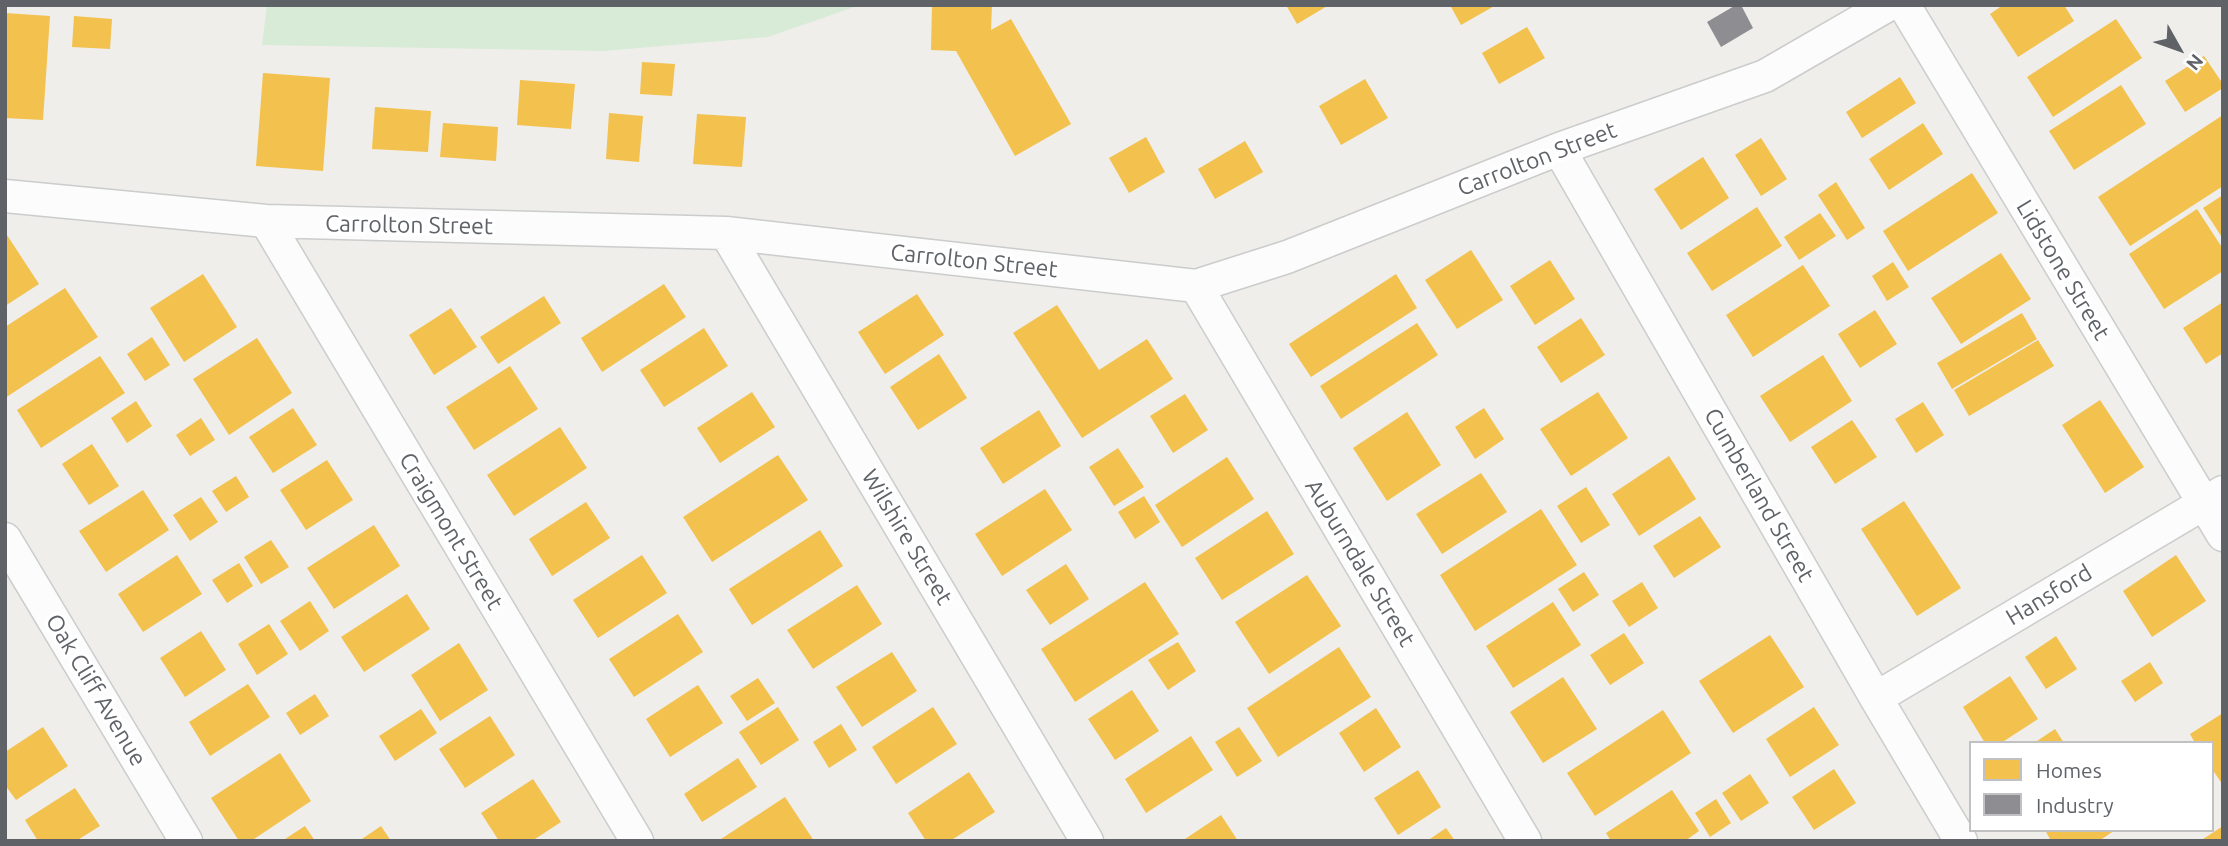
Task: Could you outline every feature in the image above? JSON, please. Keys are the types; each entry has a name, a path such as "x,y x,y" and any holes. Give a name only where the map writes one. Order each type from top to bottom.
{"street":[{"name":"Carrolton Street","path":"5,195 266,221 726,233 1196,286 1287,257 1559,149 1765,76 1888,5"},
{"name":"Lidstone Street","path":"1904,5 2213,497 2223,534"},
{"name":"Cumberland Street","path":"1559,149 1961,841"},
{"name":"Craigmont Street","path":"266,221 637,841"},
{"name":"Wilshire Street","path":"726,233 1087,841"},
{"name":"Auburndale Street","path":"1196,286 1525,841"},
{"name":"Hansford","path":"1876,698 2213,497"},
{"name":"Oak Cliff Avenue","path":"5,539 186,841"}],"green space":[{"path":"267,5 860,5 768,37 603,51 262,45"}],"building: Homes":[{"path":"932,5 992,5 991,30 1011,19 1071,124 1015,156 956,51 931,50"},
{"path":"1286,5 1329,5 1297,24"},
{"path":"1450,5 1496,5 1461,25"},
{"path":"2003,5 2064,5 2074,21 2018,57 1990,14"},
{"path":"5,13 50,16 43,120 5,118"},
{"path":"74,16 112,19 110,49 72,47"},
{"path":"2116,19 2142,58 2053,117 2027,77"},
{"path":"1527,27 1545,58 1499,84 1482,53"},
{"path":"2204,56 2223,88 2185,112 2165,81"},
{"path":"642,62 675,64 672,96 640,94"},
{"path":"263,73 330,78 323,171 256,166"},
{"path":"1900,77 1916,103 1862,138 1846,112"},
{"path":"1365,79 1388,118 1341,145 1319,106"},
{"path":"520,80 575,84 571,129 517,125"},
{"path":"2121,85 2146,124 2074,170 2049,131"},
{"path":"375,107 431,111 428,152 372,149"},
{"path":"609,113 643,116 639,162 606,159"},
{"path":"697,114 746,117 742,167 693,164"},
{"path":"2223,115 2223,186 2130,246 2098,197"},
{"path":"443,123 498,127 496,161 440,157"},
{"path":"1923,123 1943,154 1889,190 1869,159"},
{"path":"1146,137 1165,172 1129,193 1109,158"},
{"path":"1761,138 1787,179 1761,196 1735,155"},
{"path":"1245,141 1263,172 1215,199 1198,169"},
{"path":"1703,157 1729,198 1681,230 1654,189"},
{"path":"1972,173 1998,213 1908,271 1883,231"},
{"path":"1836,182 1865,228 1847,240 1818,195"},
{"path":"2223,195 2223,239 2203,208"},
{"path":"1757,207 1782,246 1712,291 1687,253"},
{"path":"2197,209 2223,249 2223,271 2164,309 2129,254"},
{"path":"1820,213 1836,236 1799,260 1784,237"},
{"path":"5,232 39,284 5,306"},
{"path":"1471,250 1503,300 1457,329 1425,280"},
{"path":"2001,253 2031,299 1961,344 1931,298"},
{"path":"1550,260 1575,299 1535,325 1510,286"},
{"path":"1893,262 1909,287 1887,301 1872,276"},
{"path":"1803,265 1830,306 1753,357 1726,315"},
{"path":"203,274 237,327 184,362 150,308"},
{"path":"1396,274 1417,308 1311,377 1289,344"},
{"path":"664,284 686,317 602,372 581,338"},
{"path":"65,288 98,337 5,398 5,327"},
{"path":"917,294 944,335 885,374 858,332"},
{"path":"544,296 561,323 498,364 480,337"},
{"path":"2223,302 2223,353 2206,364 2183,328"},
{"path":"1057,305 1099,370 1147,339 1173,379 1082,438 1013,333"},
{"path":"451,308 477,347 434,375 409,335"},
{"path":"1875,310 1897,344 1860,368 1838,334"},
{"path":"2022,313 2037,339 1952,389 1937,363"},
{"path":"1581,318 1605,355 1561,383 1537,347"},
{"path":"1417,323 1438,355 1341,419 1320,386"},
{"path":"704,328 728,366 664,407 640,370"},
{"path":"152,337 170,365 145,381 127,354"},
{"path":"257,338 292,393 229,435 193,379"},
{"path":"2038,340 2054,366 1969,416 1954,390"},
{"path":"939,354 967,398 918,430 890,387"},
{"path":"1823,355 1852,401 1790,442 1760,396"},
{"path":"100,356 125,393 41,448 17,410"},
{"path":"510,366 538,409 474,450 446,407"},
{"path":"752,392 775,427 720,463 697,428"},
{"path":"1598,392 1628,438 1571,476 1540,429"},
{"path":"1185,394 1208,430 1173,453 1150,416"},
{"path":"2100,400 2144,467 2105,493 2062,425"},
{"path":"136,401 152,426 127,443 111,418"},
{"path":"1923,402 1944,435 1916,453 1895,419"},
{"path":"293,408 317,445 273,473 249,437"},
{"path":"1484,408 1504,439 1475,459 1455,427"},
{"path":"1039,410 1061,446 1003,484 980,448"},
{"path":"1407,412 1441,465 1387,501 1353,448"},
{"path":"201,418 215,440 190,456 176,435"},
{"path":"1852,420 1877,457 1835,484 1811,447"},
{"path":"560,427 587,468 514,516 487,475"},
{"path":"92,444 119,486 89,505 62,464"},
{"path":"1118,448 1144,487 1114,506 1089,467"},
{"path":"778,455 808,500 712,562 683,517"},
{"path":"1669,456 1696,499 1639,536 1612,494"},
{"path":"1227,457 1254,499 1182,547 1155,505"},
{"path":"327,460 353,500 306,530 280,490"},
{"path":"1481,473 1507,512 1442,554 1416,514"},
{"path":"236,476 249,497 226,512 212,491"},
{"path":"1586,487 1610,525 1581,543 1557,506"},
{"path":"1045,489 1072,530 1002,576 975,534"},
{"path":"143,490 169,530 106,572 79,531"},
{"path":"1144,496 1160,522 1135,539 1118,512"},
{"path":"201,497 218,522 190,541 173,515"},
{"path":"1904,501 1961,588 1917,616 1861,529"},
{"path":"586,502 610,538 552,576 529,539"},
{"path":"1541,509 1577,565 1475,631 1440,575"},
{"path":"1267,511 1294,554 1222,600 1195,558"},
{"path":"1700,516 1721,547 1674,578 1653,546"},
{"path":"374,525 400,566 334,609 307,568"},
{"path":"820,530 843,566 752,625 729,589"},
{"path":"271,540 289,567 261,584 244,557"},
{"path":"177,555 202,594 143,632 118,594"},
{"path":"642,555 667,593 598,638 573,600"},
{"path":"2176,555 2206,601 2152,637 2123,591"},
{"path":"239,563 253,586 227,603 212,580"},
{"path":"1066,564 1089,599 1050,625 1026,590"},
{"path":"1584,572 1599,595 1573,612 1558,589"},
{"path":"1307,575 1341,626 1269,674 1235,622"},
{"path":"1145,582 1179,634 1075,702 1041,649"},
{"path":"1642,582 1658,608 1629,627 1612,601"},
{"path":"857,585 882,624 813,669 787,630"},
{"path":"407,594 430,629 364,672 341,637"},
{"path":"310,601 329,631 300,651 280,621"},
{"path":"1553,602 1581,645 1513,688 1486,646"},
{"path":"678,614 703,652 634,697 609,659"},
{"path":"269,624 288,654 257,675 238,644"},
{"path":"201,631 226,670 185,697 160,658"},
{"path":"1624,633 1644,663 1610,685 1590,655"},
{"path":"1770,635 1804,687 1733,733 1699,681"},
{"path":"2056,636 2077,669 2046,689 2025,657"},
{"path":"1178,642 1196,671 1168,690 1148,660"},
{"path":"459,643 488,690 440,721 411,675"},
{"path":"1339,647 1371,697 1278,757 1247,708"},
{"path":"892,652 917,691 862,727 836,687"},
{"path":"2150,662 2163,683 2135,702 2121,681"},
{"path":"2010,676 2038,719 2004,741 1984,741 1963,707"},
{"path":"1563,677 1597,729 1543,763 1510,712"},
{"path":"758,678 775,703 747,721 730,696"},
{"path":"248,684 270,717 210,756 189,722"},
{"path":"698,685 723,723 670,757 646,719"},
{"path":"1132,690 1159,731 1115,760 1088,719"},
{"path":"315,694 329,716 300,735 286,713"},
{"path":"778,707 799,740 761,765 739,732"},
{"path":"933,707 957,744 896,784 872,747"},
{"path":"1814,707 1839,745 1790,777 1766,739"},
{"path":"1376,708 1401,747 1364,772 1339,733"},
{"path":"421,709 437,733 395,761 379,736"},
{"path":"1663,710 1691,753 1595,816 1567,773"},
{"path":"2223,713 2223,785 2214,772 2214,741 2194,741 2190,734"},
{"path":"490,716 515,755 465,788 439,749"},
{"path":"841,724 857,750 829,768 813,742"},
{"path":"43,727 68,766 16,800 5,785 5,752"},
{"path":"1239,727 1262,761 1237,777 1215,742"},
{"path":"2055,729 2063,741 2037,741"},
{"path":"1191,736 1213,770 1146,813 1125,779"},
{"path":"280,753 311,801 251,841 239,841 211,798"},
{"path":"738,758 757,787 702,822 684,794"},
{"path":"1834,769 1856,803 1814,830 1792,797"},
{"path":"1418,770 1441,807 1398,835 1374,798"},
{"path":"969,772 995,812 950,841 926,841 908,813"},
{"path":"1750,774 1769,803 1741,821 1722,793"},
{"path":"533,779 561,822 532,841 499,841 481,813"},
{"path":"75,788 100,826 76,841 38,841 25,820"},
{"path":"1672,790 1699,831 1685,841 1611,841 1606,833"},
{"path":"785,797 814,841 718,841"},
{"path":"1716,799 1731,823 1710,837 1695,813"},
{"path":"1221,815 1238,841 1182,841"},
{"path":"305,826 315,841 282,841"},
{"path":"381,826 391,841 359,841"},
{"path":"2223,826 2223,841 2200,841 2214,832"},
{"path":"1446,828 1455,841 1427,841"},
{"path":"2046,832 2112,832 2099,841 2051,841"}],"building: Industry":[{"path":"1736,5 1741,5 1753,28 1721,47 1707,22"}]}
